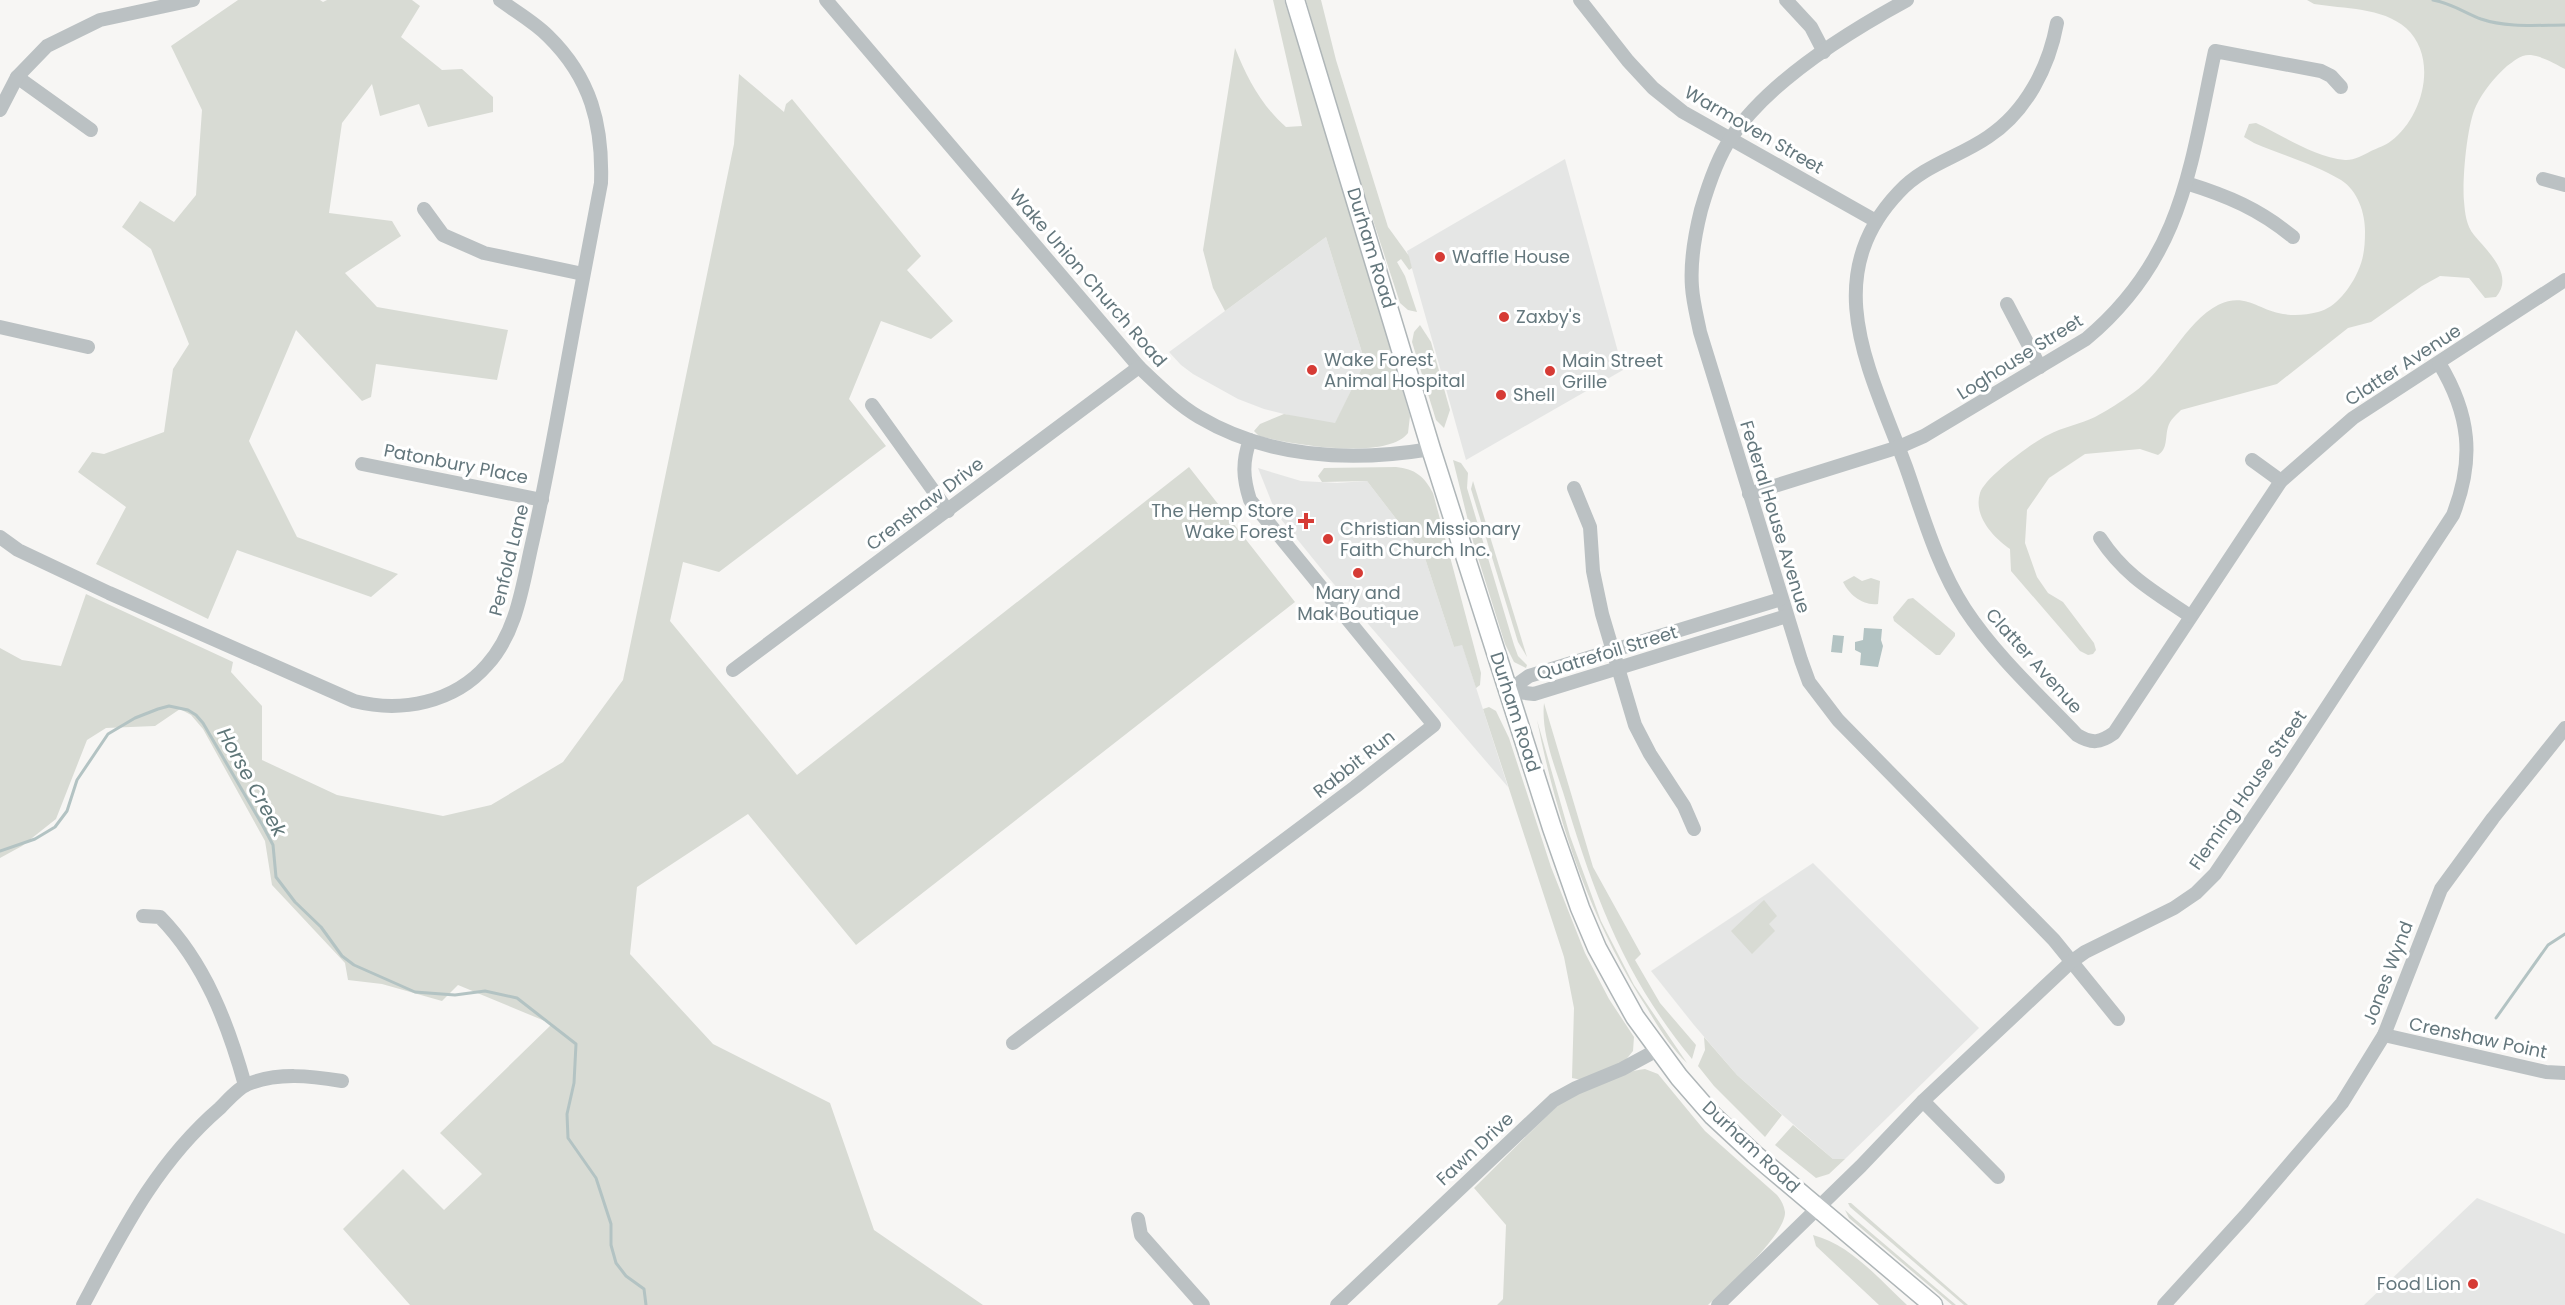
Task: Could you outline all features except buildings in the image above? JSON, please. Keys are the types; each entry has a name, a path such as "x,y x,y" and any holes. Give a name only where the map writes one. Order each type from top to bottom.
{"main road":[{"name":"Durham Road","path":"1295,0 1431,449 1560,854 1580,908 1615,983 1635,1017 1713,1116 1754,1154 1933,1305"}],"street":[{"path":"0,110 17,77 48,46 100,20 193,0"},
{"name":"Penfold Lane","path":"0,537 18,550 99,588 336,694 373,705 401,706 429,701 464,686 488,664 507,637 517,611 542,500 601,183 602,149 594,108 568,58 546,34 500,0"},
{"name":"Wake Union Church Road","path":"826,0 1139,367 1198,416 1250,440 1282,449 1345,456 1393,455 1431,449"},
{"name":"Warmoven Street","path":"1580,0 1628,61 1653,88 1683,112 1876,221"},
{"path":"1786,0 1810,27 1824,51"},
{"name":"Federal House Avenue","path":"1907,0 1824,51 1777,87 1751,112 1730,139 1710,181 1694,237 1692,286 1700,332 1786,616 1809,682 1838,720 2054,940 2118,1019"},
{"name":"Clatter Avenue","path":"2057,24 2053,46 2042,74 2006,122 1988,137 1931,166 1900,191 1876,221 1860,265 1856,312 1862,349 1936,552 1961,603 2004,658 2077,735 2086,740 2103,741 2114,733 2281,481 2353,418 2565,280"},
{"name":"Loghouse Street","path":"1749,494 1899,447 1924,436 2086,339 2107,322 2136,290 2163,246 2176,214 2186,183 2215,51 2321,71 2331,76 2342,87"},
{"path":"17,77 91,130"},
{"path":"2543,179 2565,185"},
{"path":"2186,183 2252,207 2293,237"},
{"path":"424,209 443,235 484,253 583,274"},
{"path":"2007,304 2040,367"},
{"path":"0,327 88,347"},
{"name":"Fleming House Street","path":"1718,1305 1861,1166 1923,1101 2071,962 2085,952 2174,908 2196,893 2215,874 2442,534 2461,494 2467,450 2465,422 2455,390 2439,363"},
{"name":"Crenshaw Drive","path":"733,670 1139,367"},
{"path":"872,405 948,511"},
{"name":"Rabbit Run","path":"1013,1043 1355,787 1434,725 1250,500 1243,479 1243,458 1250,440"},
{"path":"2252,460 2281,481"},
{"name":"Patonbury Place","path":"362,464 542,500"},
{"path":"1574,488 1590,527 1593,571 1602,614 1635,725 1650,754 1684,807 1694,829"},
{"path":"2100,538 2114,559 2132,577 2190,616"},
{"name":"Quatrefoil Street","path":"1508,691 1529,676 1781,598"},
{"name":"Quatrefoil Street","path":"1508,691 1534,694 1786,616"},
{"name":"Jones Wynd","path":"2164,1305 2245,1216 2342,1103 2384,1035 2400,1001 2430,912 2441,890 2493,818 2565,729"},
{"path":"143,916 160,917 178,936 196,965 218,1004 230,1032 245,1085"},
{"name":"Crenshaw Point","path":"2384,1035 2546,1072 2565,1073"},
{"name":"Fawn Drive","path":"1337,1305 1554,1100 1622,1069 1659,1049"},
{"path":"83,1305 122,1230 156,1176 208,1118 245,1085 279,1077 302,1075 342,1081"},
{"path":"1923,1101 1998,1177"},
{"path":"1138,1219 1141,1235 1203,1305"}],"shaded area":[{"path":"238,0 320,0 323,2 327,0 412,0 420,6 401,37 442,70 462,69 493,97 493,112 428,127 419,104 380,116 372,84 342,123 329,213 392,221 401,236 345,273 377,307 508,330 497,380 376,364 371,397 362,401 296,330 249,441 297,537 398,574 371,597 237,550 208,619 96,564 126,507 78,472 92,452 104,454 164,432 173,369 189,344 151,249 122,227 140,201 174,222 196,195 202,110 171,46"},
{"path":"1273,0 1284,0 1362,248 1410,416 1408,433 1397,441 1380,446 1337,448 1314,446 1259,436 1254,431 1260,424 1284,414 1335,423 1365,362 1326,237 1225,311 1213,288 1203,250 1235,48 1250,80 1269,110 1286,127 1302,126"},
{"path":"1306,0 1321,0 1336,60 1388,227 1409,256 1412,268 1409,270 1401,259 1397,262 1405,276 1417,312 1408,310 1400,303 1340,119"},
{"path":"2307,0 2565,0 2565,69 2535,56 2527,55 2518,58 2503,70 2486,90 2476,106 2470,125 2464,180 2465,214 2471,231 2492,256 2501,272 2501,289 2496,297 2485,298 2469,278 2440,276 2371,322 2348,328 2277,384 2181,410 2169,424 2165,446 2158,455 2140,449 2085,454 2049,478 2027,510 2025,543 2037,577 2048,593 2063,602 2094,643 2096,650 2093,654 2088,655 2080,651 2011,571 2010,549 1991,532 1982,518 1979,510 1980,493 2000,469 2041,439 2095,417 2133,393 2155,373 2185,334 2206,313 2218,305 2236,300 2283,314 2309,314 2331,306 2351,284 2362,261 2365,231 2362,210 2352,190 2331,174 2244,137 2249,124 2256,123 2322,155 2345,160 2351,160 2384,146 2402,130 2419,103 2424,71 2422,55 2416,40 2406,28 2386,16 2350,8 2314,4"},
{"path":"739,74 784,112 786,104 792,99 921,256 907,270 953,321 931,339 881,321 849,399 886,446 719,572 683,562 670,621 797,775 1189,467 1295,602 856,945 748,814 637,887 630,954 713,1044 830,1103 874,1230 983,1305 410,1305 343,1229 403,1169 444,1210 482,1174 440,1133 552,1024 458,985 442,1001 382,984 348,980 345,963 272,885 265,841 203,729 191,715 180,709 155,726 106,728 87,740 56,819 22,846 0,858 0,648 22,660 61,666 86,594 233,662 231,672 262,706 262,760 337,795 443,816 491,805 563,762 623,680 734,144"},
{"path":"1565,159 1623,370 1466,460 1407,251"},
{"path":"1326,237 1365,362 1335,424 1264,409 1238,399 1193,374 1169,352"},
{"path":"1420,325 1431,342 1450,410 1444,428 1436,420 1412,342 1414,332"},
{"path":"1453,460 1461,463 1468,473 1467,488 1514,645 1518,656 1527,665 1526,668 1514,662 1505,644 1474,545"},
{"path":"1396,467 1418,474 1433,493 1481,673 1480,685 1476,688 1462,645 1454,647 1424,555 1367,481 1322,482 1318,476 1324,468"},
{"path":"1258,468 1301,481 1337,483 1367,481 1424,555 1454,647 1462,644 1508,787 1276,513"},
{"path":"1473,481 1527,657 1518,642 1471,489"},
{"path":"1854,576 1862,581 1871,578 1880,581 1878,604 1861,601 1849,591 1843,582"},
{"path":"1913,598 1955,633 1940,655 1936,655 1894,621 1893,617 1908,599"},
{"path":"1864,628 1882,629 1883,646 1878,667 1860,665 1861,653 1855,650 1855,642 1863,640"},
{"path":"1833,635 1844,636 1842,653 1831,652"},
{"path":"1544,703 1593,867 1641,954 1635,960 1660,1003 1696,1045 1692,1059 1647,996 1613,932 1599,899 1549,748 1544,725"},
{"path":"1489,707 1496,711 1509,738 1551,867 1585,953 1609,999 1634,1037 1633,1051 1624,1062 1582,1080 1572,1078 1574,1008 1564,957 1483,709"},
{"path":"1537,720 1570,836 1601,921 1634,985 1687,1063 1665,1037 1627,975 1593,906 1566,833"},
{"path":"1813,863 1979,1028 1845,1159 1840,1161 1833,1159 1737,1075 1651,971"},
{"path":"1764,900 1777,916 1769,924 1775,931 1752,954 1731,931"},
{"path":"1704,1037 1737,1075 1782,1115 1765,1137 1714,1086 1698,1066 1705,1050"},
{"path":"1645,1069 1658,1074 1705,1131 1777,1195 1785,1212 1783,1222 1776,1234 1754,1261 1708,1305 1497,1305 1503,1299 1506,1225 1474,1188 1558,1105 1600,1083"},
{"path":"1793,1125 1833,1159 1845,1159 1829,1174 1816,1178 1775,1145"},
{"path":"2477,1198 2565,1234 2565,1305 2364,1305"},
{"path":"1848,1203 1851,1203 1968,1305 1964,1305"},
{"path":"1845,1210 1956,1305 1952,1305 1849,1218"},
{"path":"1813,1235 1840,1246 1875,1274 1907,1305 1879,1305 1816,1246"}],"waterway":[{"path":"2433,0 2446,3 2475,17 2501,24 2565,25"},
{"name":"Horse Creek","path":"0,851 35,839 55,827 67,811 77,780 108,734 135,718 169,706 188,710 196,715 203,723 273,845 276,877 295,902 321,927 342,956 354,965 415,992 455,995 485,991 517,998 576,1044 574,1083 567,1114 568,1138 596,1178 611,1224 611,1245 616,1263 626,1276 644,1289 646,1305"},
{"path":"2496,1018 2548,945 2565,934"}],"place":[{"name":"Waffle House","path":"1440,257"},
{"name":"Zaxby's","path":"1504,317"},
{"name":"Wake Forest Animal Hospital","path":"1312,370"},
{"name":"Main Street Grille","path":"1550,371"},
{"name":"Shell","path":"1501,395"},
{"name":"The Hemp Store Wake Forest","path":"1306,521"},
{"name":"Christian Missionary Faith Church Inc.","path":"1328,539"},
{"name":"Mary and Mak Boutique","path":"1358,573"},
{"name":"Food Lion","path":"2473,1284"}]}
